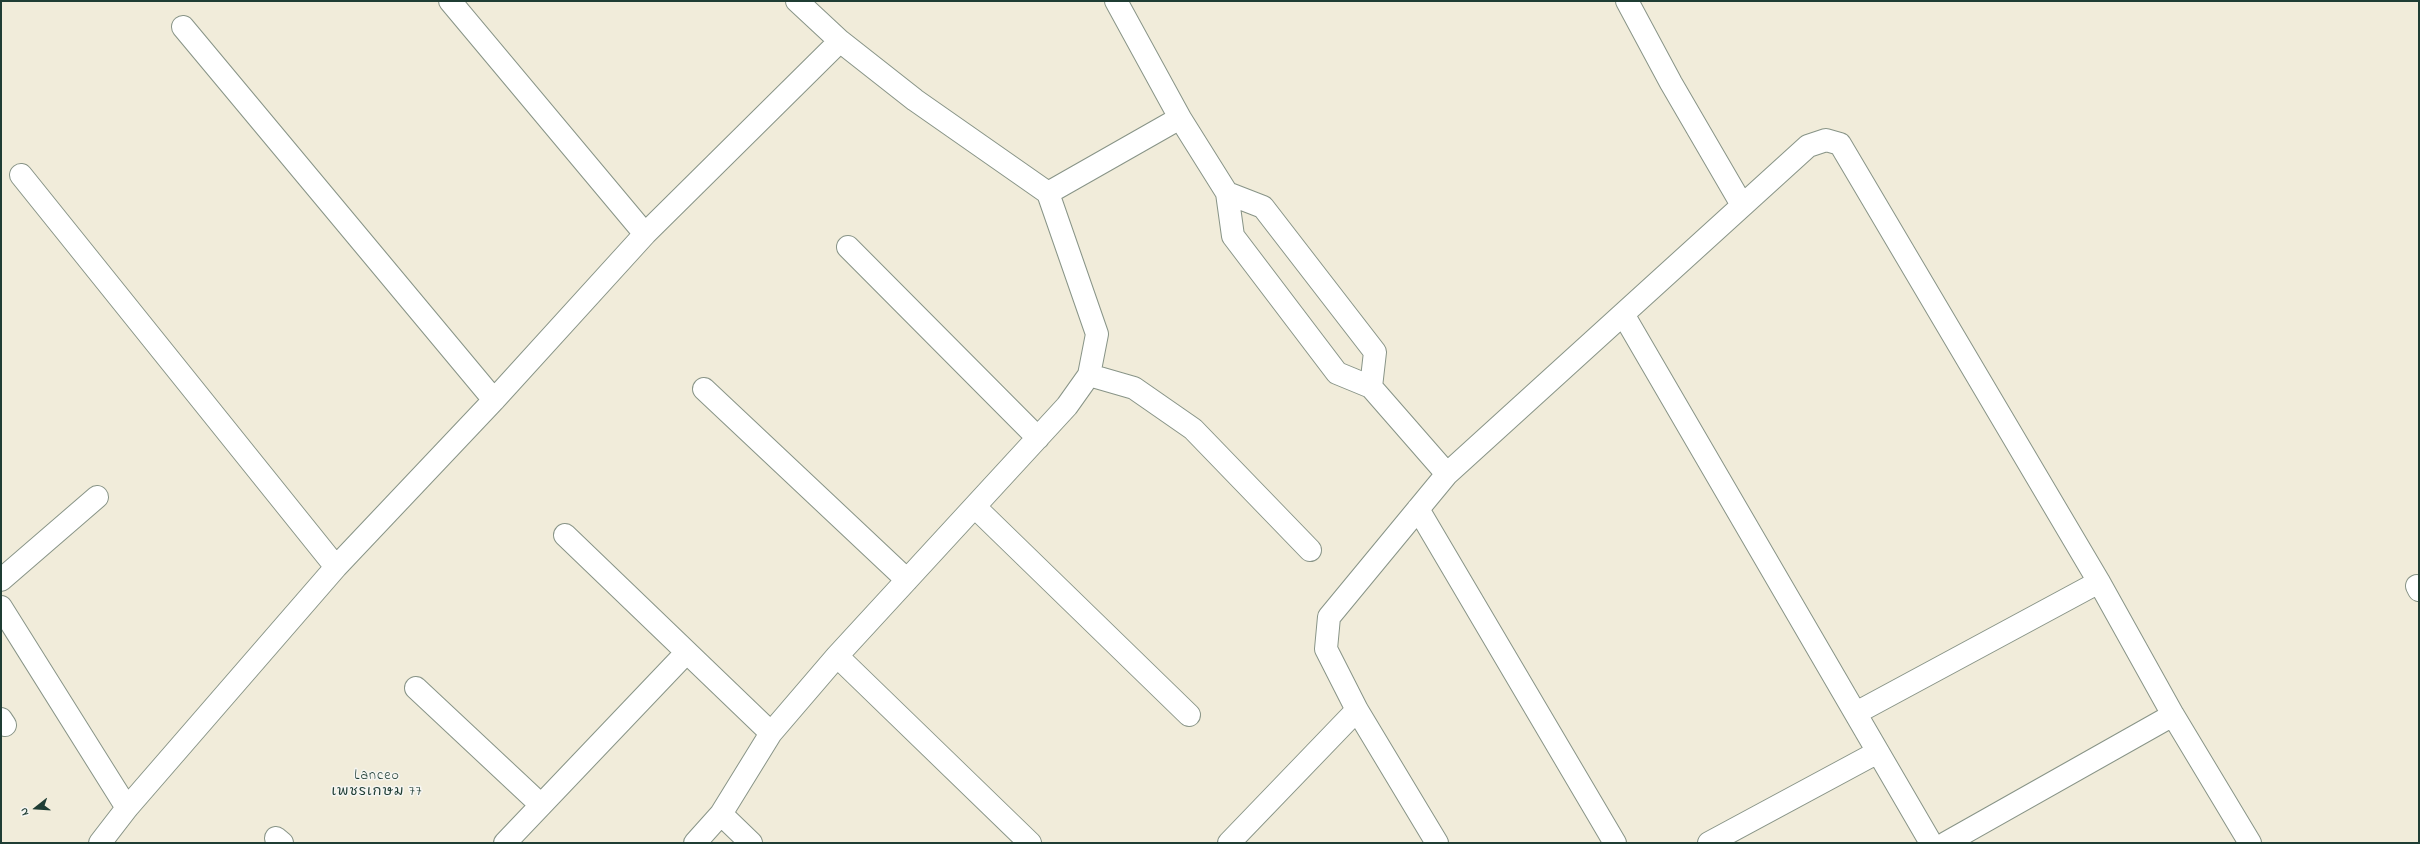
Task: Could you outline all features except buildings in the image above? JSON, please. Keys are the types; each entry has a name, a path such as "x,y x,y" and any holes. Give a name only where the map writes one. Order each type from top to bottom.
{"street":[{"path":"450,1 645,234"},
{"path":"695,843 722,814 771,733 837,656 1067,406 1090,375 1097,334 1048,193 915,100 840,41 797,1"},
{"path":"1116,1 1180,118 1227,193 1233,236 1337,373 1371,387 1446,474"},
{"path":"1627,1 1671,83 1742,205"},
{"path":"183,27 494,400"},
{"path":"100,843 128,808 336,567 494,400 645,234 840,41"},
{"path":"1048,193 1180,118"},
{"path":"1437,843 1357,710 1326,649 1329,617 1446,474 1808,146 1826,140 1840,144 1850,157 2099,582 2173,715 2250,843"},
{"path":"21,175 336,567"},
{"path":"1227,193 1263,207 1375,352 1371,387"},
{"path":"848,247 1038,438"},
{"path":"1623,314 1931,843"},
{"path":"1090,375 1134,388 1193,429 1310,550"},
{"path":"704,389 907,580"},
{"path":"1,580 97,497"},
{"path":"974,507 1189,715"},
{"path":"1418,509 1615,843"},
{"path":"565,535 686,653 771,733"},
{"path":"1856,713 2099,582"},
{"path":"1,607 128,808"},
{"path":"505,843 686,653"},
{"path":"837,656 1030,843"},
{"path":"416,688 541,805"},
{"path":"1229,843 1357,710"},
{"path":"1946,843 2173,715"},
{"path":"1709,843 1878,752"},
{"path":"722,814 751,843"}],"district":[{"name":"Lanceo เพชรเกษม 77","path":"377,786"}]}
